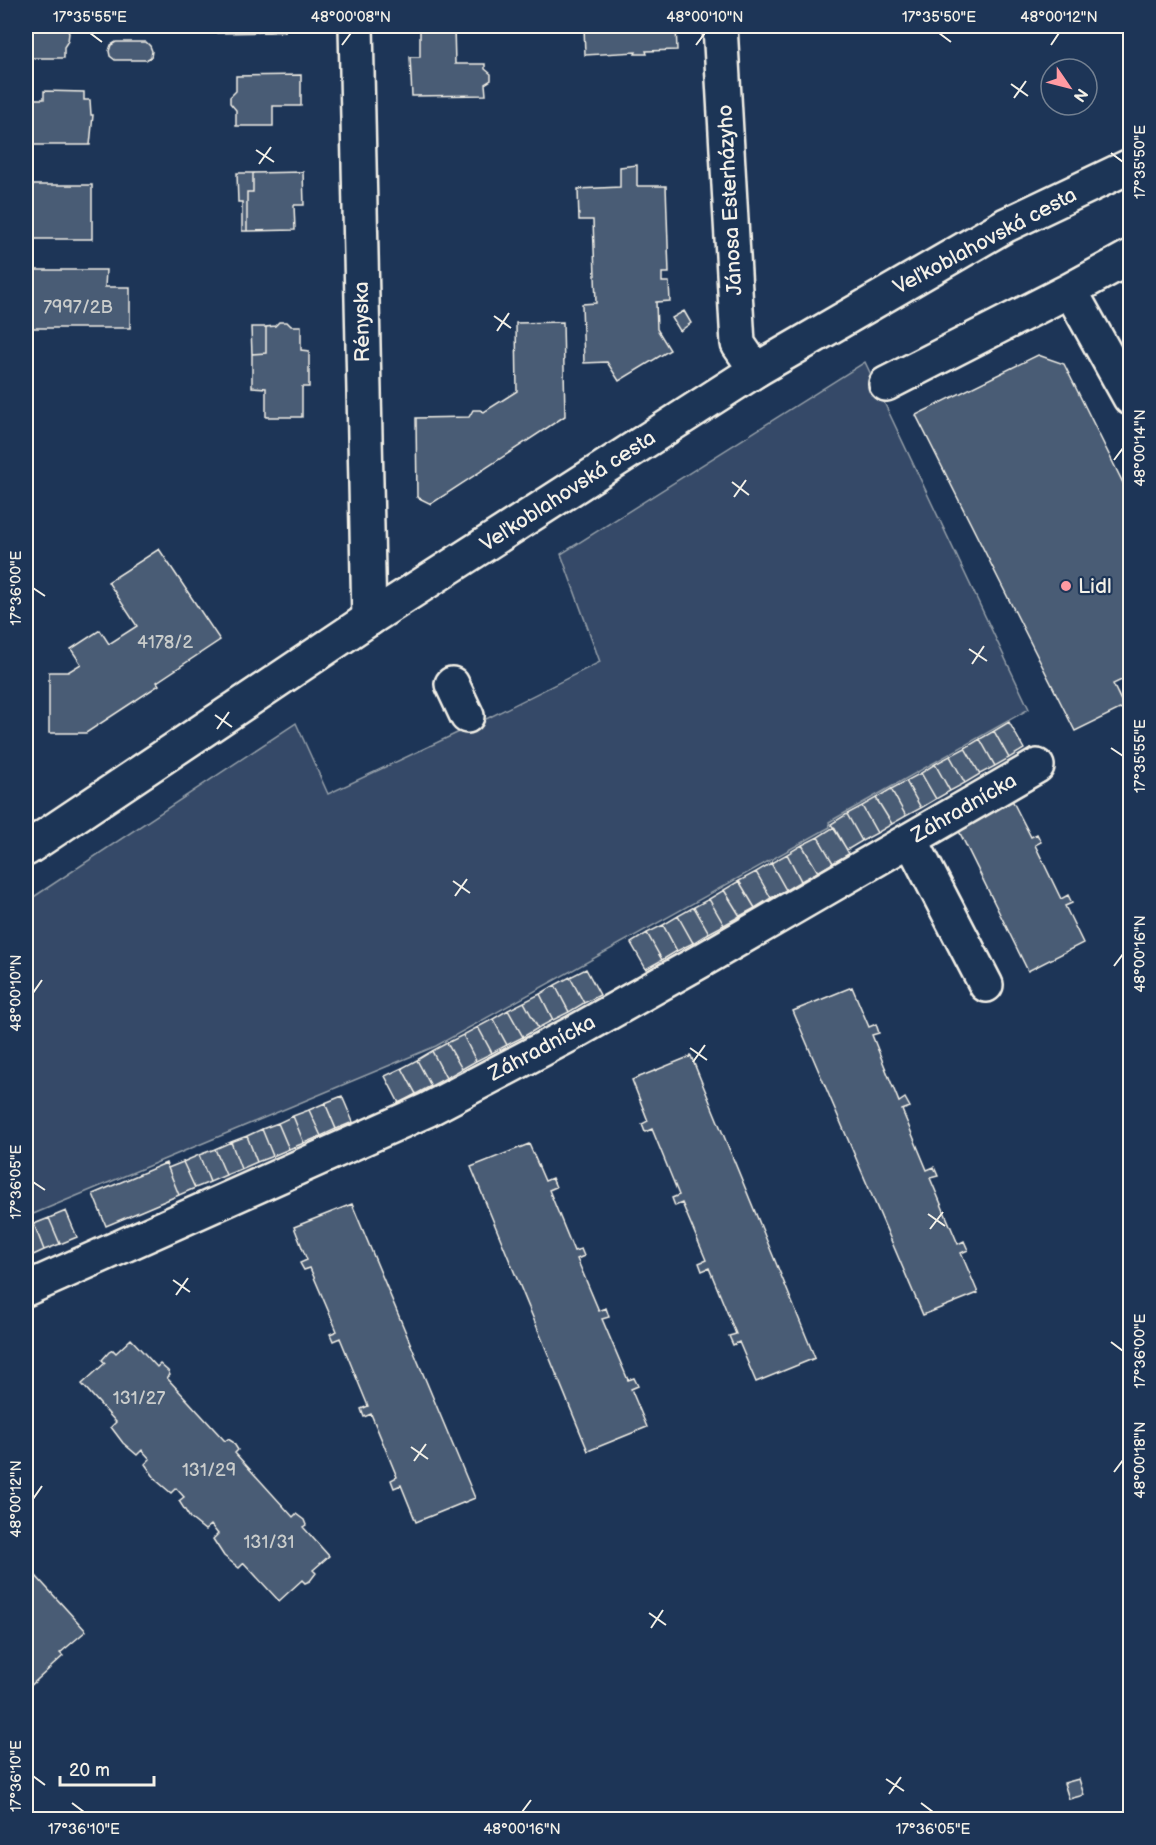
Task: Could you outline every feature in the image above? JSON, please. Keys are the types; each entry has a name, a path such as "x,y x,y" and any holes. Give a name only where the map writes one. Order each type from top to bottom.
{"street":[{"name":"Rényska","path":"356,26 369,619"},
{"name":"Jánosa Esterházyho","path":"720,26 738,344 756,370"},
{"name":"Veľkoblahovská cesta","path":"26,849 369,619 756,370 1006,225 1131,166"},
{"path":"886,384 1131,257"},
{"path":"1070,290 1131,398"},
{"path":"452,684 467,716"},
{"name":"Záhradnícka","path":"26,1289 427,1110 575,1032 1037,766"},
{"path":"911,840 986,985"}],"shaded area":[{"path":"865,362 1029,709 829,822 830,827 436,1046 26,1217 26,902 296,723 328,794 600,662 561,554"}],"building":[{"path":"26,26 65,26 69,33 64,47 64,58 26,58"},
{"path":"217,26 285,26 285,32 217,33"},
{"path":"584,26 676,26 677,50 646,51 647,54 635,54 636,52 585,55"},
{"path":"454,27 455,64 485,64 485,69 491,74 491,80 485,84 486,95 412,96 410,57 420,57 420,28"},
{"path":"116,42 146,42 152,51 151,57 146,60 115,60 110,56 109,51 111,45"},
{"path":"301,75 301,106 273,106 273,126 236,126 236,110 230,103 230,97 236,91 236,76"},
{"path":"44,91 84,92 84,100 90,100 91,115 93,115 90,145 26,145 26,99 44,99"},
{"path":"637,165 637,186 666,186 669,273 662,273 662,282 669,282 670,301 656,302 657,329 670,350 619,381 607,362 584,363 582,304 596,303 593,220 579,220 578,189 620,187 620,167"},
{"path":"303,172 304,205 294,205 295,230 247,231 247,192 253,192 253,173"},
{"path":"237,173 253,173 253,192 247,192 247,231 242,231 242,202 238,202"},
{"path":"26,185 92,185 92,239 26,239"},
{"path":"26,270 106,270 105,287 130,287 130,328 26,328"},
{"path":"684,311 691,323 680,331 672,318"},
{"path":"279,322 301,326 301,350 309,351 309,387 302,387 302,417 266,417 266,388 252,387 252,354 266,353 266,327 275,326"},
{"path":"563,322 565,416 431,504 417,497 416,418 469,417 473,410 484,412 517,391 516,323"},
{"path":"251,327 266,327 266,353 252,354"},
{"name":"Lidl","path":"1038,355 1064,364 1130,497 1130,676 1113,684 1124,707 1075,731 916,415"},
{"path":"159,549 220,640 157,682 159,685 86,733 49,733 49,672 68,672 81,664 71,649 100,630 109,644 137,626 108,582"},
{"path":"1009,722 1024,749 1009,758 994,731"},
{"path":"994,731 1009,758 995,766 980,739"},
{"path":"980,739 995,766 980,774 965,748"},
{"path":"965,748 980,774 965,783 950,756"},
{"path":"950,756 965,783 950,791 935,764"},
{"path":"935,764 950,791 936,799 921,773"},
{"path":"921,773 936,799 921,808 906,781"},
{"path":"906,781 921,808 906,816 891,789"},
{"path":"891,789 906,816 892,824 876,798"},
{"path":"876,798 892,824 877,833 862,806"},
{"path":"1012,800 1031,837 1037,834 1041,842 1035,845 1061,899 1068,895 1072,903 1065,906 1083,943 1028,971 957,827"},
{"path":"862,806 877,833 862,841 847,814"},
{"path":"847,814 862,841 847,850 831,824"},
{"path":"834,827 849,854 833,863 818,837"},
{"path":"818,837 833,863 818,872 802,845"},
{"path":"802,845 818,872 801,881 787,854"},
{"path":"787,854 801,881 786,890 771,863"},
{"path":"771,863 786,890 771,898 756,872"},
{"path":"756,872 771,898 755,908 739,881"},
{"path":"739,881 755,908 740,916 724,890"},
{"path":"724,890 740,916 724,925 709,899"},
{"path":"709,899 724,925 709,933 694,907"},
{"path":"694,907 709,933 693,943 678,916"},
{"path":"678,916 693,943 677,951 663,925"},
{"path":"663,925 677,951 662,960 647,933"},
{"path":"647,933 662,960 646,969 631,943"},
{"path":"586,969 600,995 584,1003 570,977"},
{"path":"570,977 584,1003 569,1012 555,985"},
{"path":"555,985 569,1012 553,1020 540,994"},
{"path":"852,987 869,1027 876,1024 879,1033 872,1035 899,1102 905,1098 910,1107 902,1110 927,1170 934,1167 938,1176 930,1178 958,1244 964,1241 968,1250 961,1253 978,1293 923,1315 793,1011"},
{"path":"540,994 553,1020 538,1028 524,1002"},
{"path":"524,1002 538,1028 523,1037 508,1010"},
{"path":"508,1010 523,1037 507,1045 493,1019"},
{"path":"493,1019 507,1045 492,1053 478,1027"},
{"path":"478,1027 492,1053 476,1061 463,1035"},
{"path":"463,1035 476,1061 462,1069 447,1043"},
{"path":"447,1043 462,1069 446,1078 432,1051"},
{"path":"432,1051 446,1078 431,1086 417,1060"},
{"path":"691,1056 815,1358 756,1382 739,1342 733,1345 729,1336 736,1334 709,1268 702,1271 699,1263 706,1260 682,1203 675,1206 672,1198 679,1195 652,1129 645,1132 642,1124 648,1121 632,1080"},
{"path":"417,1060 431,1086 416,1094 402,1068"},
{"path":"402,1068 416,1094 399,1103 385,1076"},
{"path":"342,1096 353,1122 336,1129 325,1103"},
{"path":"325,1103 336,1129 321,1136 309,1110"},
{"path":"309,1110 321,1136 304,1143 293,1116"},
{"path":"293,1116 304,1143 289,1149 278,1123"},
{"path":"278,1123 289,1149 273,1156 262,1129"},
{"path":"262,1129 273,1156 257,1162 247,1136"},
{"path":"247,1136 257,1162 241,1169 231,1142"},
{"path":"231,1142 241,1169 226,1175 215,1149"},
{"path":"529,1144 545,1181 552,1178 556,1187 549,1190 574,1251 581,1249 584,1256 577,1259 599,1311 606,1308 609,1317 602,1319 628,1380 634,1378 638,1386 631,1389 647,1427 588,1451 471,1167"},
{"path":"215,1149 226,1175 210,1182 199,1155"},
{"path":"199,1155 210,1182 195,1188 183,1162"},
{"path":"183,1162 195,1188 179,1195 168,1168"},
{"path":"166,1163 179,1195 106,1226 93,1194"},
{"path":"352,1204 475,1498 416,1522 401,1485 394,1488 391,1480 397,1477 371,1414 364,1417 361,1409 368,1406 340,1338 333,1341 330,1334 337,1331 310,1268 304,1270 300,1263 307,1260 294,1227"},
{"path":"66,1211 77,1237 60,1244 49,1218"},
{"path":"49,1218 60,1244 44,1250 34,1224"},
{"path":"34,1224 44,1250 29,1257 26,1249 26,1228"},
{"path":"131,1339 157,1367 160,1364 168,1371 170,1375 167,1378 225,1441 228,1439 233,1442 238,1450 235,1453 293,1517 296,1514 304,1520 306,1525 303,1527 329,1556 313,1570 316,1573 310,1581 305,1583 302,1580 279,1601 244,1563 239,1568 224,1556 213,1539 218,1534 211,1525 205,1530 190,1518 179,1501 184,1497 176,1488 171,1493 157,1481 145,1464 150,1459 142,1450 137,1455 123,1443 111,1427 116,1422 82,1384 105,1363 102,1360 109,1352 113,1350 116,1353"},
{"path":"26,1565 86,1631 60,1653 63,1656 26,1690"},
{"path":"1079,1779 1084,1795 1069,1799 1064,1783"}],"place":[{"name":"Lidl","path":"1066,586"}]}
